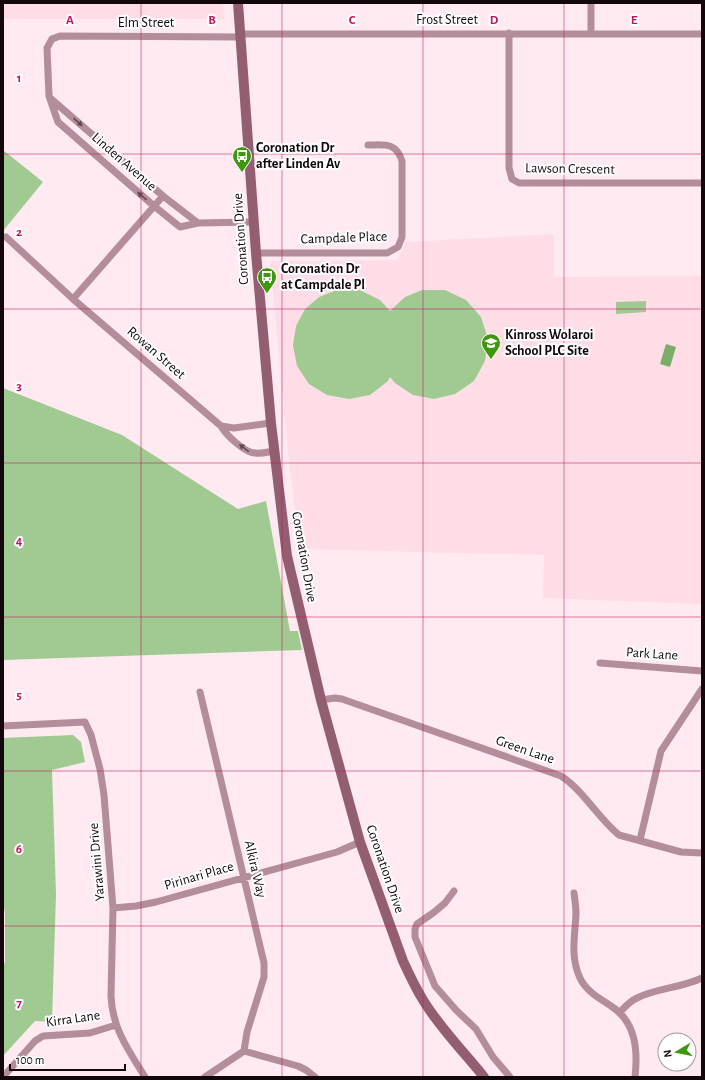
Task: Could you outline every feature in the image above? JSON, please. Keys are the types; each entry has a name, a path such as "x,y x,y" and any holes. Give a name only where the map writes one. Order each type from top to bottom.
{"main road":[{"name":"Coronation Drive","path":"238,3 253,222 271,423 287,556 321,700 360,842 400,954 411,980 423,1001 484,1077"}],"street":[{"path":"591,3 591,33"},
{"name":"Frost Street","path":"240,35 508,33 702,34"},
{"name":"Lawson Crescent","path":"508,33 509,168 512,179 519,183 702,183"},
{"name":"Elm Street","path":"52,40 60,36 240,35"},
{"name":"Linden Avenue","path":"52,40 47,48 48,96 58,122 180,227 198,223 253,222"},
{"name":"Linden Avenue","path":"48,96 163,196 198,223"},
{"name":"Campdale Place","path":"256,253 388,253 398,248 402,237 402,161 397,150 392,146 368,145"},
{"path":"73,299 163,196"},
{"name":"Rowan Street","path":"6,238 73,299 221,426 225,433 250,453 255,454 274,451"},
{"path":"221,426 234,428 271,423"},
{"name":"Park Lane","path":"600,664 702,671"},
{"path":"640,840 661,751 702,689"},
{"name":"Alkira Way","path":"200,692 265,968 264,977 247,1032 244,1051"},
{"name":"Green Lane","path":"321,700 335,698 342,699 561,776 570,783 619,835 680,852 702,853"},
{"name":"Yarawini Drive","path":"3,726 85,722 91,735 102,781 113,908 111,996 113,1013 116,1026 123,1042 146,1077"},
{"name":"Pirinari Place","path":"113,908 136,906 337,852 360,842"},
{"path":"454,891 445,903 417,924 415,929 415,937 435,986 456,1010 476,1029 493,1057 510,1077"},
{"path":"574,893 576,913 573,955 579,977 582,983 593,994 620,1012 627,1022 635,1040 637,1058 635,1077"},
{"path":"620,1012 635,998 657,990 693,983 702,978"},
{"name":"Kirra Lane","path":"3,1077 35,1041 43,1036 90,1033 116,1026"},
{"path":"205,1077 244,1051 298,1066 315,1077"}],"shaded area":[{"path":"3,3 223,3 224,19 3,19"},
{"path":"3,150 43,182 3,231"},
{"name":"Kinross Wolaroi School PLC Site","path":"554,234 554,277 702,276 702,604 543,598 544,555 300,549 287,442 270,261 397,260 406,242"},
{"path":"337,290 360,290 380,300 390,311 405,297 422,290 445,290 466,300 481,317 488,339 485,361 474,381 455,394 434,399 413,395 395,383 390,377 388,381 370,395 349,399 327,395 309,384 297,366 293,345 296,326 305,309 319,297"},
{"path":"646,301 646,312 616,314 616,302"},
{"path":"666,344 676,347 670,367 660,364"},
{"path":"3,388 122,435 238,509 266,501 290,631 298,631 302,650 3,660"},
{"path":"73,735 81,742 85,762 52,770 56,894 52,1022 35,1021 3,1056 3,966 5,962 5,913 3,901 3,738"}],"place":[{"name":"Coronation Dr after Linden Av","path":"242,173"},
{"name":"Coronation Dr at Campdale Pl","path":"267,294"},
{"name":"Kinross Wolaroi School PLC Site","path":"491,360"}]}
